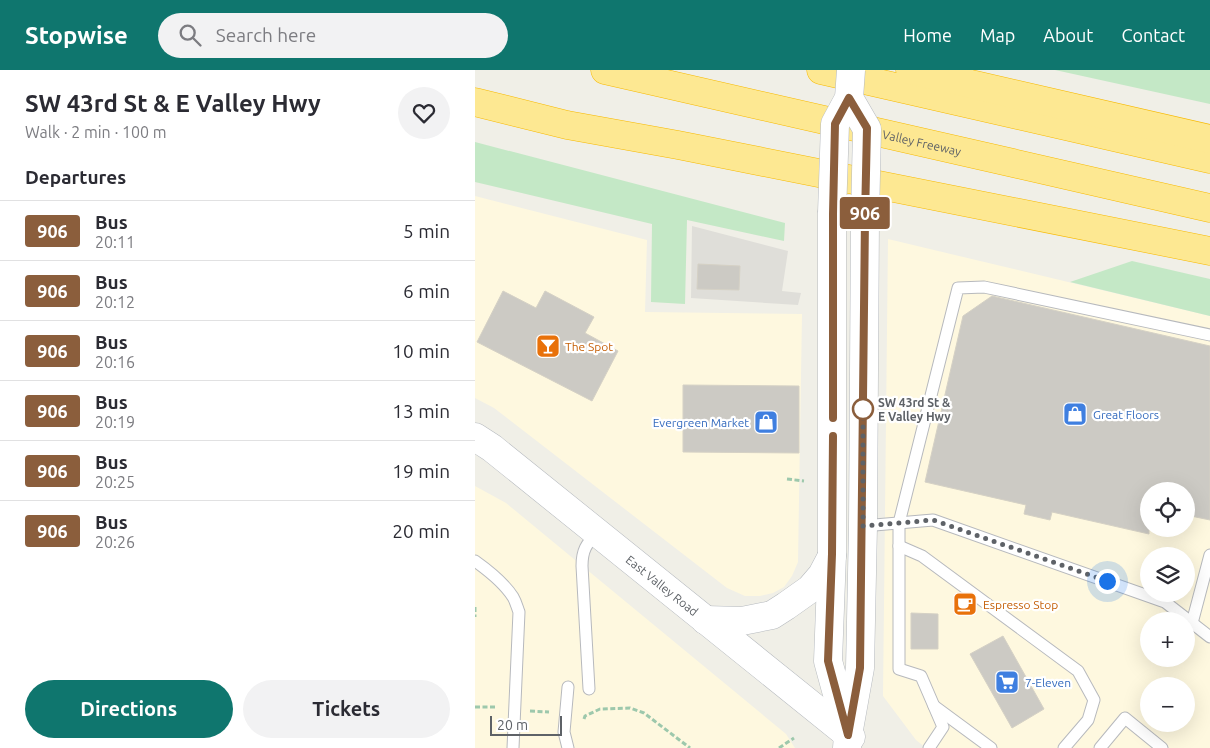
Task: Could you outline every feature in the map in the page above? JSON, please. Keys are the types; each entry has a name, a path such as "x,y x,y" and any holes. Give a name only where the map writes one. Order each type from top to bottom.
{"highway":[{"name":"Valley Freeway","path":"605,70 1210,208"},
{"path":"821,70 1210,159"},
{"path":"910,70 1210,139"},
{"path":"475,102 567,125 688,147 1210,251"}],"main road":[{"path":"851,70 849,98 835,124 832,554 828,661 853,744"},
{"path":"849,98 867,128 860,668 853,744"},
{"name":"East Valley Road","path":"475,438 492,448 597,532 853,744"},
{"path":"705,620 742,621 772,615 810,589 822,576 832,554"}],"lane":[{"path":"929,748 943,727 921,676 899,669 899,523 958,288 984,287 1210,336"},
{"path":"863,526 933,520 1165,602 1178,612"},
{"path":"589,689 582,555 586,545 597,532"},
{"path":"899,546 922,556 1078,671 1094,700 1088,720 1064,748"},
{"path":"1195,612 1210,555"},
{"path":"475,561 489,570 503,585 514,598 519,612 513,748"},
{"path":"1195,625 1210,637"},
{"path":"568,688 564,732 569,748"},
{"path":"933,706 991,748"},
{"path":"1100,748 1125,718 1162,748"}],"path":[{"path":"787,479 804,481"},
{"path":"475,608 475,617"},
{"path":"582,726 585,716 600,709 630,708 644,713 690,748"},
{"path":"779,748 794,738"}],"shaded area":[{"path":"475,196 647,240 645,312 802,314 798,562 792,576 784,587 773,593 760,596 745,596 727,588 494,408 475,398"},
{"path":"692,226 788,251 782,291 801,293 798,305 691,298"},
{"path":"888,239 1210,316 1210,748 926,748 916,740 883,696"},
{"path":"475,486 506,503 786,734 795,748 475,748"}],"green space":[{"path":"1055,70 1210,70 1210,104"},
{"path":"475,142 785,223 784,241 687,220 685,304 651,302 652,224 475,182"},
{"path":"1132,261 1210,279 1210,316 1070,282"}],"building":[{"path":"698,264 740,266 739,290 697,289"},
{"name":"The Spot","path":"503,291 536,308 545,291 594,317 585,333 618,351 592,401 477,342"},
{"name":"Great Floors","path":"992,296 1210,346 1210,520 1195,517 1195,482 1140,482 1140,532 1052,512 1050,520 1024,514 1026,505 925,482 963,316"},
{"path":"683,385 799,386 799,453 683,452"},
{"path":"911,613 938,614 938,649 911,649"},
{"name":"7-Eleven","path":"1003,636 1044,709 1012,728 970,654"}],"bus line":[{"name":"906","path":"833,418 835,124 849,98 867,128 860,668 848,735 828,661 832,554 833,436"}],"place":[{"name":"The Spot","path":"548,346"},
{"name":"SW 43rd St & E Valley Hwy","path":"863,409"},
{"name":"Great Floors","path":"1075,414"},
{"name":"Evergreen Market","path":"766,422"},
{"name":"Espresso Stop","path":"965,604"},
{"name":"7-Eleven","path":"1007,682"}],"route":[{"path":"863,409 863,526 933,520 1107,581"}]}
